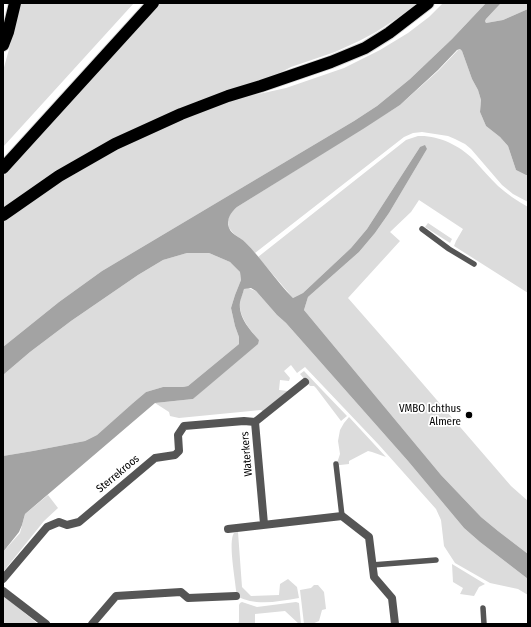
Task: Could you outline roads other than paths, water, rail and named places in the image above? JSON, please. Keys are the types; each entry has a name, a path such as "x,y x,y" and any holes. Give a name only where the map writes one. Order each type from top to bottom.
{"highway":[{"path":"3,45 8,32 15,3"},
{"path":"3,156 142,3"},
{"path":"3,168 153,3"},
{"path":"3,215 59,176 114,144 181,114 228,96 331,62 365,48 389,33 428,3"}],"street":[{"name":"Waterkers","path":"264,524 255,422 305,382"},
{"name":"Sterrekroos","path":"3,579 46,526 58,522 67,525 78,522 155,458 175,455 179,451 178,435 184,426 244,421 255,422"},
{"path":"228,529 342,516 369,537 374,577 392,598 394,624"},
{"path":"3,591 46,624"},
{"path":"92,624 116,596 181,592 188,598 236,596"}],"lane":[{"path":"422,229 474,264"},
{"path":"336,464 342,516"},
{"path":"372,565 436,560"},
{"path":"483,608 484,624"}],"place":[{"name":"VMBO Ichthus Almere","path":"469,415"}]}
